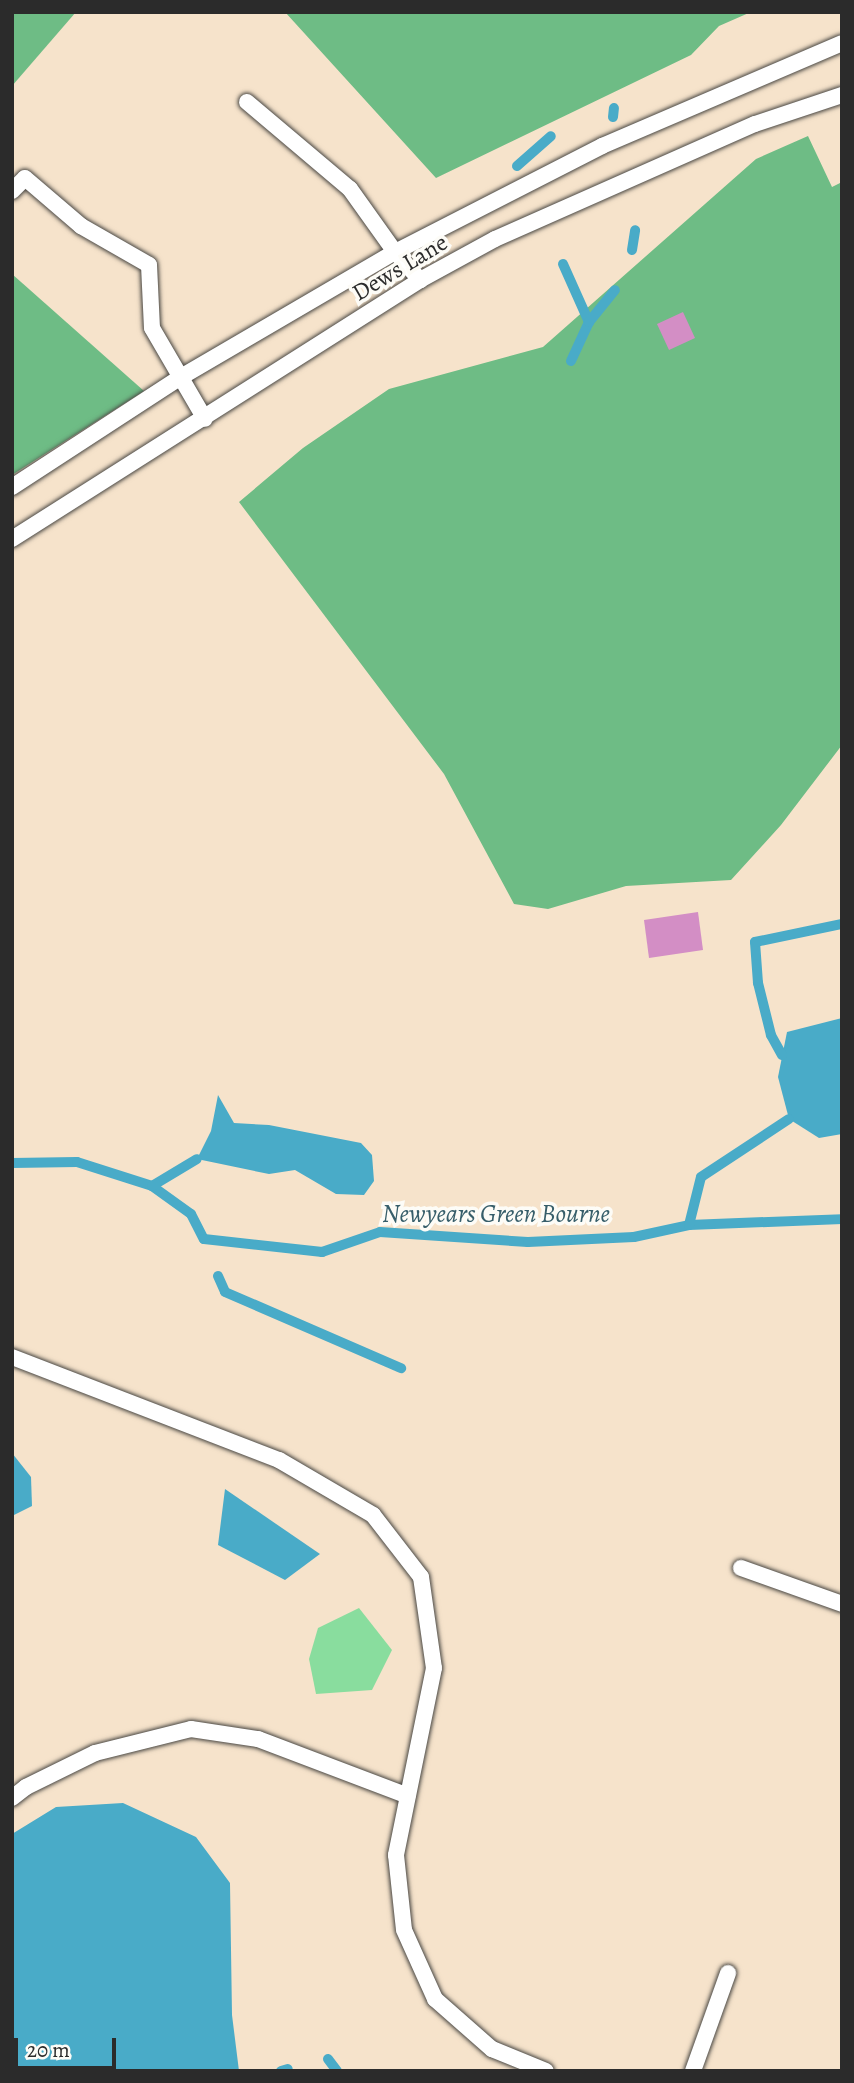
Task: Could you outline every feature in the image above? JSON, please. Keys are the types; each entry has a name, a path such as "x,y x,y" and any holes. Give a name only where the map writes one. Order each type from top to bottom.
{"lane":[{"path":"12,487 77,448 181,377 395,252 602,146 842,43"},
{"name":"Dews Lane","path":"12,539 165,441 205,419 420,280 495,239 742,130 842,95"},
{"path":"247,102 350,189 395,252 420,280"},
{"path":"12,191 25,178 81,226 149,265 152,328 205,419"},
{"path":"12,1357 279,1460 373,1515 421,1577 434,1668 396,1855 404,1930 435,1999 492,2049 545,2071"},
{"path":"741,1568 842,1604"},
{"path":"12,1798 26,1787 94,1753 191,1729 258,1740 408,1796"},
{"path":"694,2071 728,1973"}],"green space":[{"path":"12,12 76,12 12,86"},
{"path":"285,12 751,12 719,26 691,55 436,178"},
{"path":"808,136 832,187 842,182 842,745 781,825 731,880 626,886 548,909 514,904 444,774 239,502 303,448 389,389 543,347 756,159"},
{"path":"12,274 144,391 12,475"},
{"path":"359,1608 392,1650 372,1690 316,1694 309,1659 318,1628"}],"water":[{"path":"842,1018 842,1134 819,1138 789,1119 778,1077 787,1032"},
{"path":"218,1095 234,1123 269,1125 361,1143 372,1155 374,1181 364,1195 336,1194 295,1170 269,1174 197,1159 211,1131"},
{"path":"12,1453 31,1477 32,1506 12,1516"},
{"path":"225,1489 320,1554 285,1580 218,1545"},
{"path":"123,1803 196,1837 230,1883 232,2015 239,2071 12,2071 12,1834 56,1807"}],"building":[{"path":"683,312 695,338 669,350 657,324"},
{"path":"698,912 703,950 649,958 644,920"}],"waterway":[{"path":"613,117 614,108"},
{"path":"517,166 551,136"},
{"path":"632,250 635,230"},
{"path":"563,264 589,322"},
{"path":"571,361 589,322 615,290"},
{"path":"782,1055 771,1035 758,983 755,942 842,924"},
{"path":"689,1225 701,1177 789,1119"},
{"path":"152,1186 197,1159"},
{"name":"Newyears Green Bourne","path":"12,1163 77,1162 152,1186 191,1214 204,1239 322,1252 380,1232 528,1242 634,1237 689,1225 842,1219"},
{"path":"218,1276 225,1292 401,1368"},
{"path":"328,2059 337,2071"},
{"path":"281,2071 288,2069"}]}
